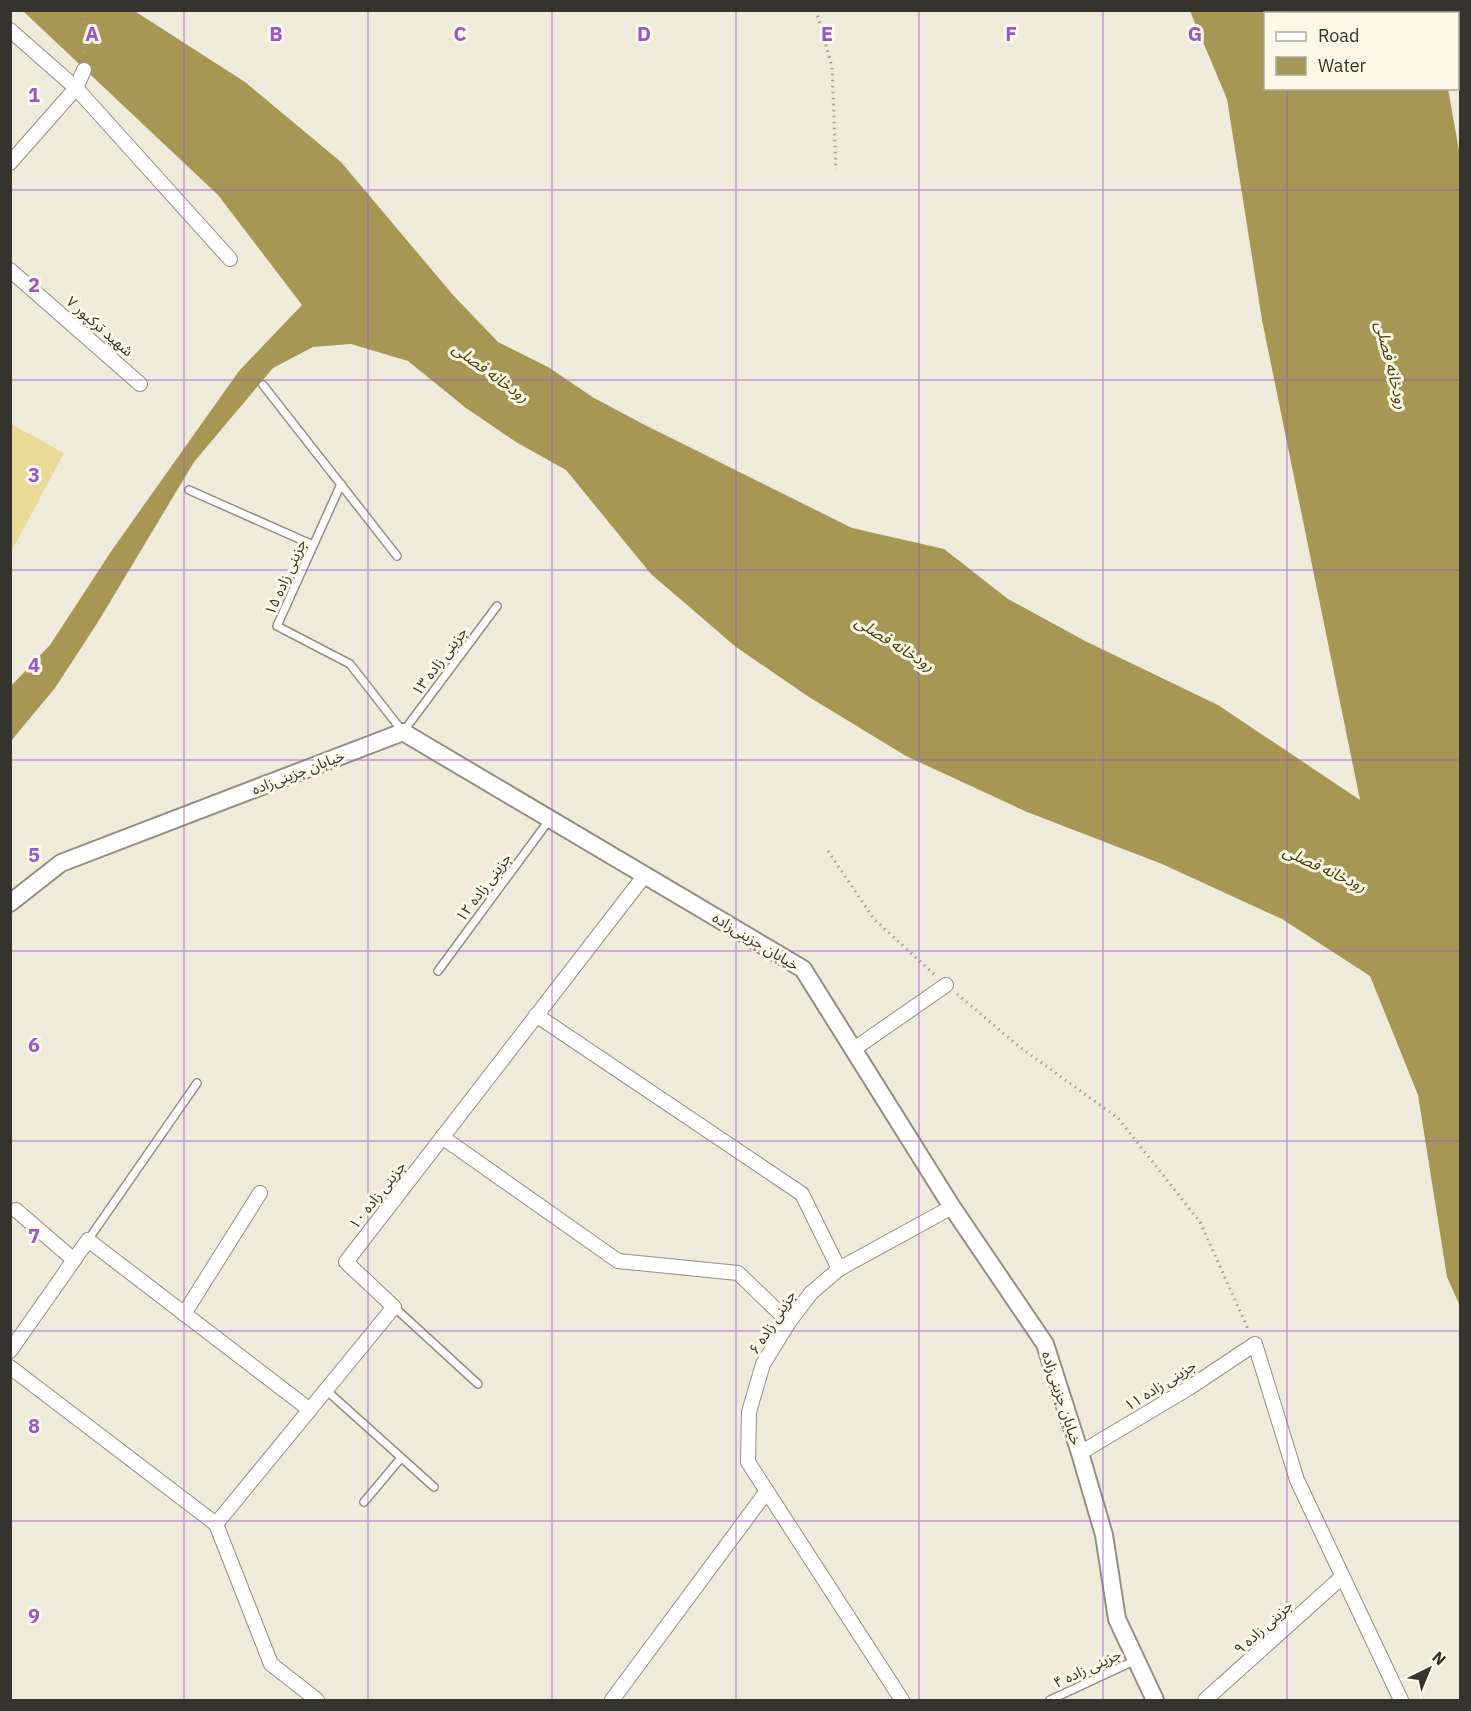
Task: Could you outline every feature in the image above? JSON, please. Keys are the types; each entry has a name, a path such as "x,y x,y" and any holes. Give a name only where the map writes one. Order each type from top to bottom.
{"street":[{"path":"10,30 76,88 230,259"},
{"path":"10,163 76,88 84,70"},
{"name":"شهید ترکپور ۷","path":"10,270 140,384"},
{"name":"خیابان جزینی‌زاده","path":"10,903 61,863 403,732 803,969 952,1207 1045,1344 1104,1535 1117,1619 1155,1701"},
{"name":"جزینی زاده ۱۰","path":"394,1307 346,1262 645,875"},
{"path":"854,1049 946,985"},
{"path":"536,1016 802,1194 839,1269"},
{"path":"442,1137 618,1261 738,1273 789,1322"},
{"path":"184,1314 261,1193"},
{"name":"جزینی زاده ۶","path":"902,1701 748,1462 749,1412 763,1364 789,1322 811,1293 839,1269 952,1207"},
{"path":"16,1210 74,1260"},
{"path":"10,1351 88,1240 310,1410"},
{"path":"216,1524 394,1307"},
{"path":"1255,1344 1297,1480 1401,1701"},
{"name":"جزینی زاده ۱۱","path":"1080,1453 1190,1388 1255,1344"},
{"path":"10,1367 216,1524 272,1664 317,1701"},
{"path":"612,1701 767,1491"},
{"name":"جزینی زاده ۹","path":"1205,1701 1342,1577"}],"lane":[{"path":"263,385 397,556"},
{"name":"جزینی زاده ۱۵","path":"341,484 277,626 350,664 403,732"},
{"path":"189,490 313,544"},
{"name":"جزینی زاده ۱۳","path":"403,732 497,606"},
{"name":"جزینی زاده ۱۲","path":"438,970 550,819"},
{"path":"88,1240 197,1083"},
{"path":"394,1307 478,1384"},
{"path":"326,1390 434,1487"},
{"path":"364,1502 402,1458"},
{"name":"جزینی زاده ۴","path":"1050,1701 1137,1660"}],"path":[{"path":"81,10 84,21 84,70"},
{"path":"816,10 832,67 836,170"},
{"path":"828,851 874,919 946,985 1021,1048 1118,1118 1200,1222 1255,1344"}],"shaded area":[{"path":"11,424 64,453 11,552"}],"water":[{"name":"رودخانه فصلی","path":"133,10 245,82 341,162 453,295 498,342 548,367 594,398 643,424 852,528 944,549 1008,599 1085,641 1218,705 1360,800 1262,320 1227,99 1190,11 1433,11 1264,12 1264,90 1448,90 1460,156 1460,1306 1447,1277 1418,1095 1370,976 1282,919 1162,864 1027,812 906,756 809,697 736,647 651,574 566,470 516,442 466,408 408,361 351,344 313,347 273,368 194,462 98,622 55,688 11,741 11,686 50,645 112,550 239,371 302,305 218,195 23,11"}]}
